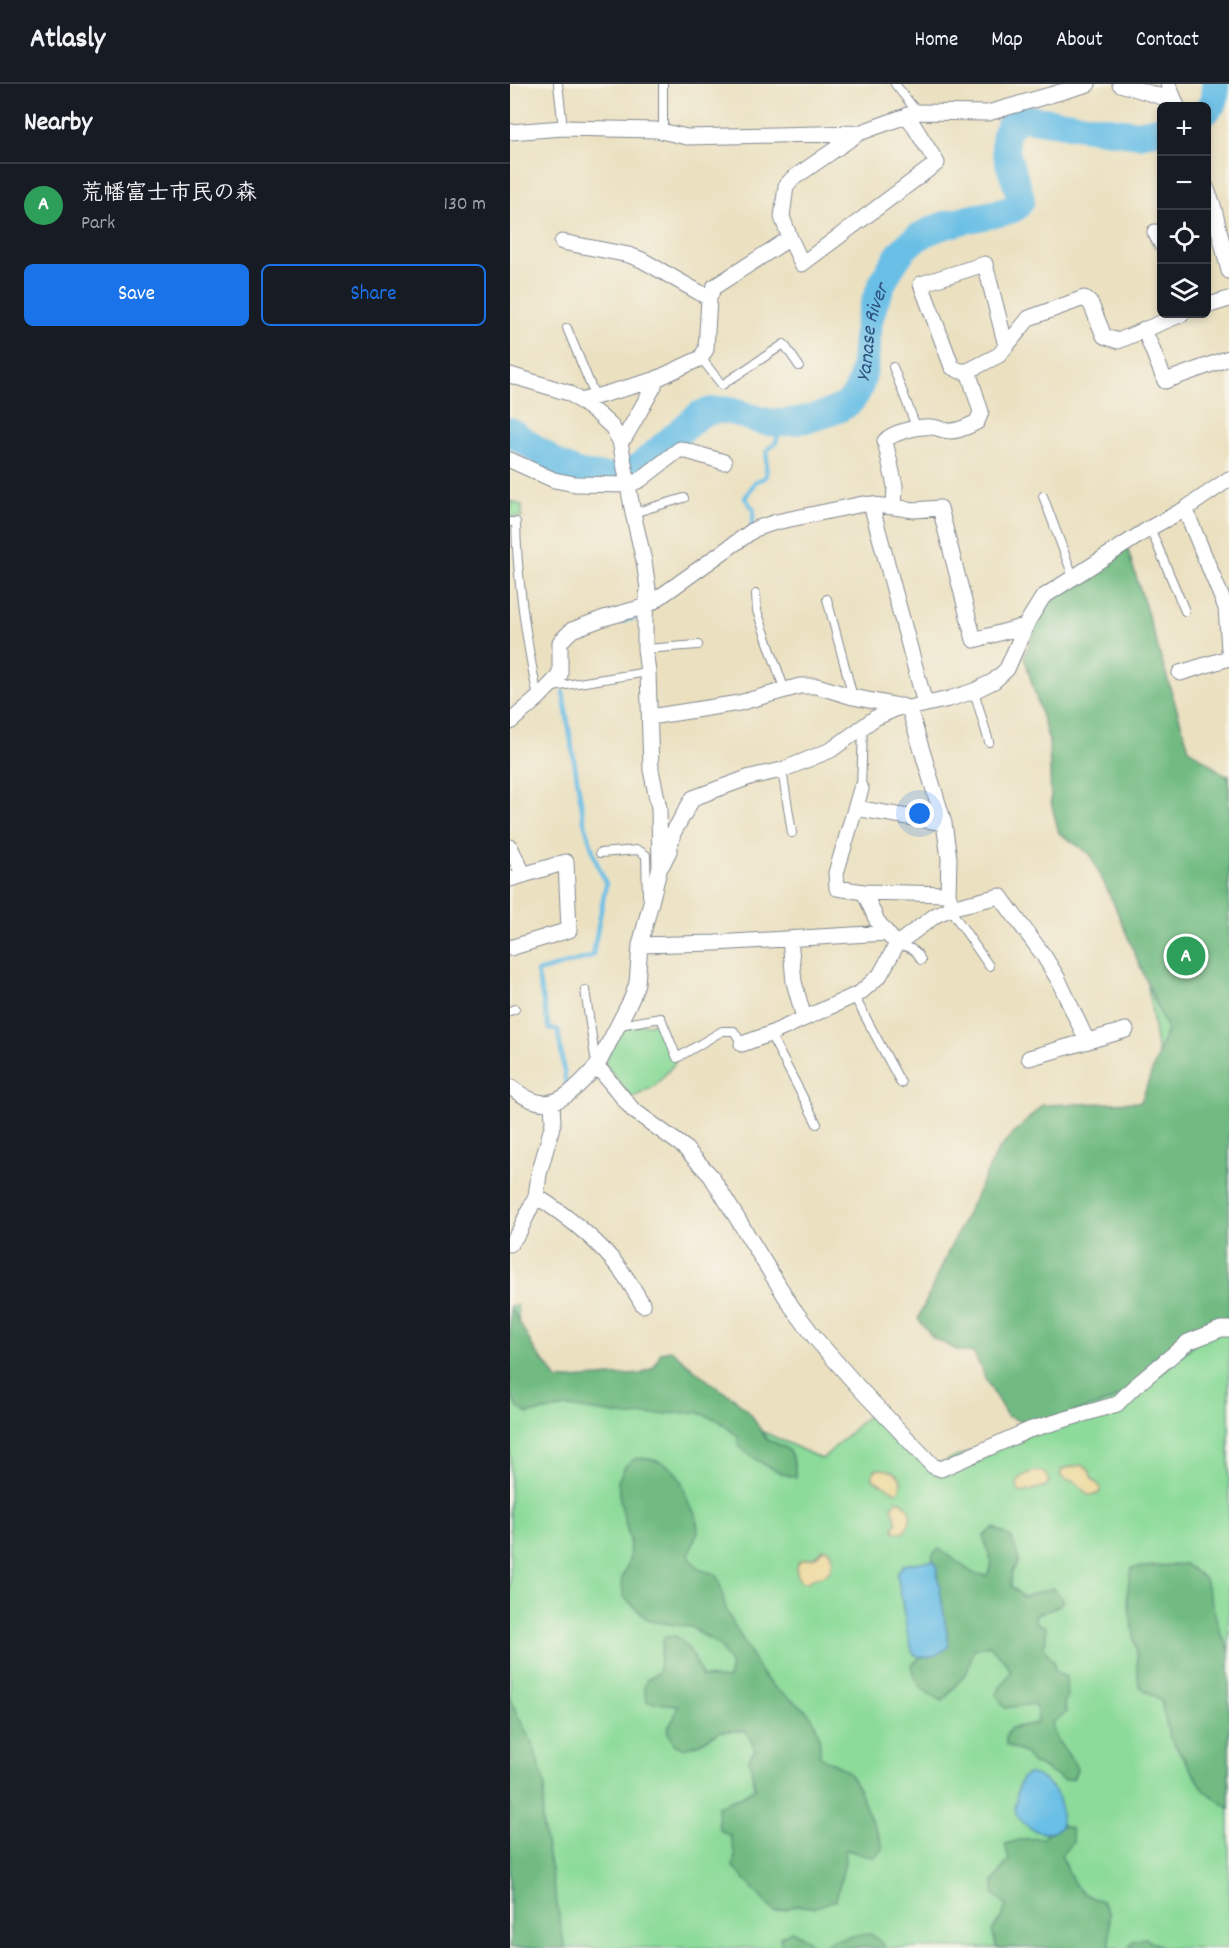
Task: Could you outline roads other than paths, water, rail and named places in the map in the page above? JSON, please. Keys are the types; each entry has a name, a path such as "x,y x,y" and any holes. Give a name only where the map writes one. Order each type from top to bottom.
{"street":[{"path":"912,114 937,163 802,264 782,217 786,186 792,179 859,134 912,114 988,113 1088,84"},
{"path":"1120,84 1170,102"},
{"path":"1168,84 1175,102"},
{"path":"510,132 563,128 663,131 687,137 859,134"},
{"path":"1211,200 1229,271"},
{"path":"588,399 654,380 701,358 706,349 709,298 714,287 790,238"},
{"path":"562,242 628,255 642,260 709,298"},
{"path":"1006,346 985,264 921,284 952,367 960,371 969,371 999,355 1029,318 1084,298 1091,304 1104,336 1118,341 1172,318"},
{"path":"1211,304 1229,299"},
{"path":"1144,329 1165,381 1229,358"},
{"path":"894,507 895,486 885,441 890,435 917,429 932,426 948,431 962,429 977,422 981,412 969,371"},
{"path":"510,375 588,399 621,441 633,513 645,561 648,589 645,649 648,672 651,770 659,808 660,867"},
{"path":"621,441 654,386 654,380"},
{"path":"510,460 554,480 575,484 640,480 680,449 724,462"},
{"path":"510,1087 535,1102 552,1103 571,1092 597,1065 638,983 640,945 660,867 669,851 673,833 693,798 750,777 782,770 831,750 875,718 912,706 949,699 974,691 994,681 1007,669 1025,626 1043,597 1229,479"},
{"path":"871,504 912,706 945,823 951,903"},
{"path":"510,722 560,675 560,642 572,630 647,606 755,529 826,511 871,504 914,510 940,508 974,640 1025,626"},
{"path":"1185,509 1226,609 1229,649"},
{"path":"1180,673 1229,658"},
{"path":"650,717 739,703 800,686 817,686 853,697 912,706"},
{"path":"861,789 836,873 837,888 951,903 999,896 1049,963 1087,1041"},
{"path":"855,808 945,823"},
{"path":"510,847 517,877 566,862 569,930 510,948"},
{"path":"864,892 877,921 897,944"},
{"path":"742,1044 770,1034 860,993 880,975 897,944 951,903"},
{"path":"640,945 886,933"},
{"path":"790,939 794,982 804,1018"},
{"path":"1029,1058 1126,1030"},
{"path":"597,1065 633,1110 684,1147 711,1176 792,1307 816,1339 933,1466 941,1468 1029,1430 1117,1404 1188,1342 1221,1329 1229,1329"},
{"path":"510,1244 519,1232 536,1196 539,1174 553,1123 552,1103"},
{"path":"536,1196 562,1213 603,1249 621,1270 644,1305"}],"lane":[{"path":"558,84 563,128"},
{"path":"663,84 663,131"},
{"path":"895,84 912,114"},
{"path":"567,328 588,399"},
{"path":"701,358 722,385 784,344 798,366"},
{"path":"893,367 917,429"},
{"path":"1044,496 1073,576"},
{"path":"633,513 684,498"},
{"path":"510,522 516,522 517,561 528,648 543,692 648,672"},
{"path":"1150,528 1185,611"},
{"path":"756,594 757,610 785,691"},
{"path":"826,598 853,697"},
{"path":"645,649 698,645"},
{"path":"974,691 989,742"},
{"path":"861,789 863,728"},
{"path":"782,770 792,833"},
{"path":"600,852 638,850 646,855 648,913"},
{"path":"951,903 989,966"},
{"path":"897,944 913,949 921,960"},
{"path":"585,990 597,1065"},
{"path":"854,996 901,1083"},
{"path":"617,1025 661,1018 677,1058 722,1031 734,1030 742,1044"},
{"path":"770,1034 817,1124"}],"water":[{"path":"934,1561 936,1564 949,1646 936,1655 923,1657 913,1654 897,1574 903,1565"},
{"path":"1028,1774 1046,1781 1058,1797 1061,1808 1061,1827 1054,1832 1037,1831 1022,1822 1016,1813 1015,1804 1019,1785"}],"waterway":[{"name":"Yanase River","path":"1211,106 1215,99 1215,84"},
{"name":"Yanase River","path":"510,431 559,465 579,474 607,477 620,476 638,468 699,415 710,411 727,410 777,423 807,419 837,410 853,399 858,389 862,378 872,309 886,277 907,245 940,227 1010,210 1016,207 1021,200 1006,151 1006,132 1012,124 1023,118 1138,134 1157,130"},
{"path":"751,526 754,510 745,498 755,482 766,477 767,450 776,443 780,423"},
{"path":"571,639 634,618"},
{"path":"567,654 569,672"},
{"path":"563,692 584,821 596,861 606,884 593,954 590,957 537,972 549,1029 558,1030 566,1085"}],"place":[{"name":"荒幡富士市民の森","path":"1186,956"}]}
